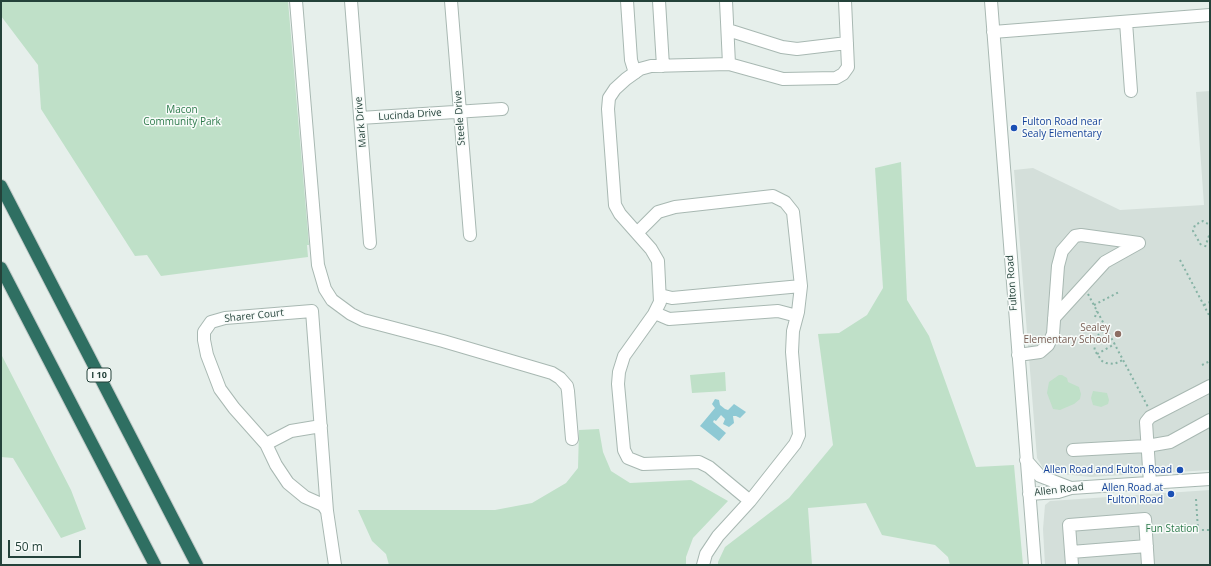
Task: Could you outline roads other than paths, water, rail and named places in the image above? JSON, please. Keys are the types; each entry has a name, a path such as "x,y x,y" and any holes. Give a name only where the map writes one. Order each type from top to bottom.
{"highway":[{"name":"I 10","path":"1,186 197,565"},
{"path":"1,268 155,565"}],"street":[{"path":"296,1 318,265 325,289 332,300 351,314 363,320 444,341 552,373 560,378 567,386 572,439"},
{"name":"Mark Drive","path":"351,1 370,243"},
{"name":"Steele Drive","path":"451,1 470,235"},
{"path":"627,1 631,60 635,72"},
{"path":"659,1 664,66"},
{"path":"726,1 729,64"},
{"path":"750,501 699,462 643,464 628,458 624,450 618,384 619,372 624,356 655,313 660,302 660,295 658,261 651,249 620,214 614,204 608,109 609,98 615,89 635,72 652,66 729,64 783,79 836,78 843,74 848,67 845,1"},
{"name":"Fulton Road","path":"991,1 1028,494 1035,565"},
{"path":"993,32 1210,15"},
{"path":"1126,22 1131,91"},
{"path":"728,30 782,47 797,49 847,43"},
{"name":"Lucinda Drive","path":"360,118 502,109"},
{"path":"637,233 658,212 675,206 773,196 779,197 793,212 801,286 797,316 793,331 792,352 799,435 795,444 750,501 718,536 706,554 703,565"},
{"path":"1018,355 1040,352 1048,345 1053,334 1054,318 1058,266 1062,251 1075,236 1081,235 1139,243 1105,262 1054,318"},
{"path":"660,295 672,298 801,286"},
{"name":"Sharer Court","path":"327,511 323,505 305,497 288,483 276,465 266,444 234,408 215,379 204,340 204,332 211,322 225,318 312,311 327,511 334,565"},
{"path":"655,313 669,318 778,311 797,316"},
{"path":"1150,483 1146,422 1150,417 1210,386"},
{"path":"1073,450 1147,446 1170,442 1210,420"},
{"path":"266,444 291,431 321,426"},
{"path":"1026,460 1040,476 1071,488"},
{"name":"Allen Road","path":"1028,494 1058,492 1071,488 1210,479"},
{"path":"1072,565 1069,526 1145,519 1148,565"},
{"path":"1071,552 1147,546"}],"water":[{"path":"715,399 719,400 720,405 725,409 728,410 734,404 746,412 740,418 733,416 734,423 729,427 723,424 725,419 721,415 716,421 714,420 713,422 726,433 719,441 700,426 715,408 712,404"}],"place":[{"name":"Fulton Road near Sealy Elementary","path":"1014,128"},
{"name":"Sealey Elementary School","path":"1118,334"},
{"name":"Allen Road and Fulton Road","path":"1180,470"},
{"name":"Allen Road at Fulton Road","path":"1171,494"}],"park label":[{"name":"Macon Community Park","path":"182,116"},
{"name":"Fun Station","path":"1172,529"}]}
